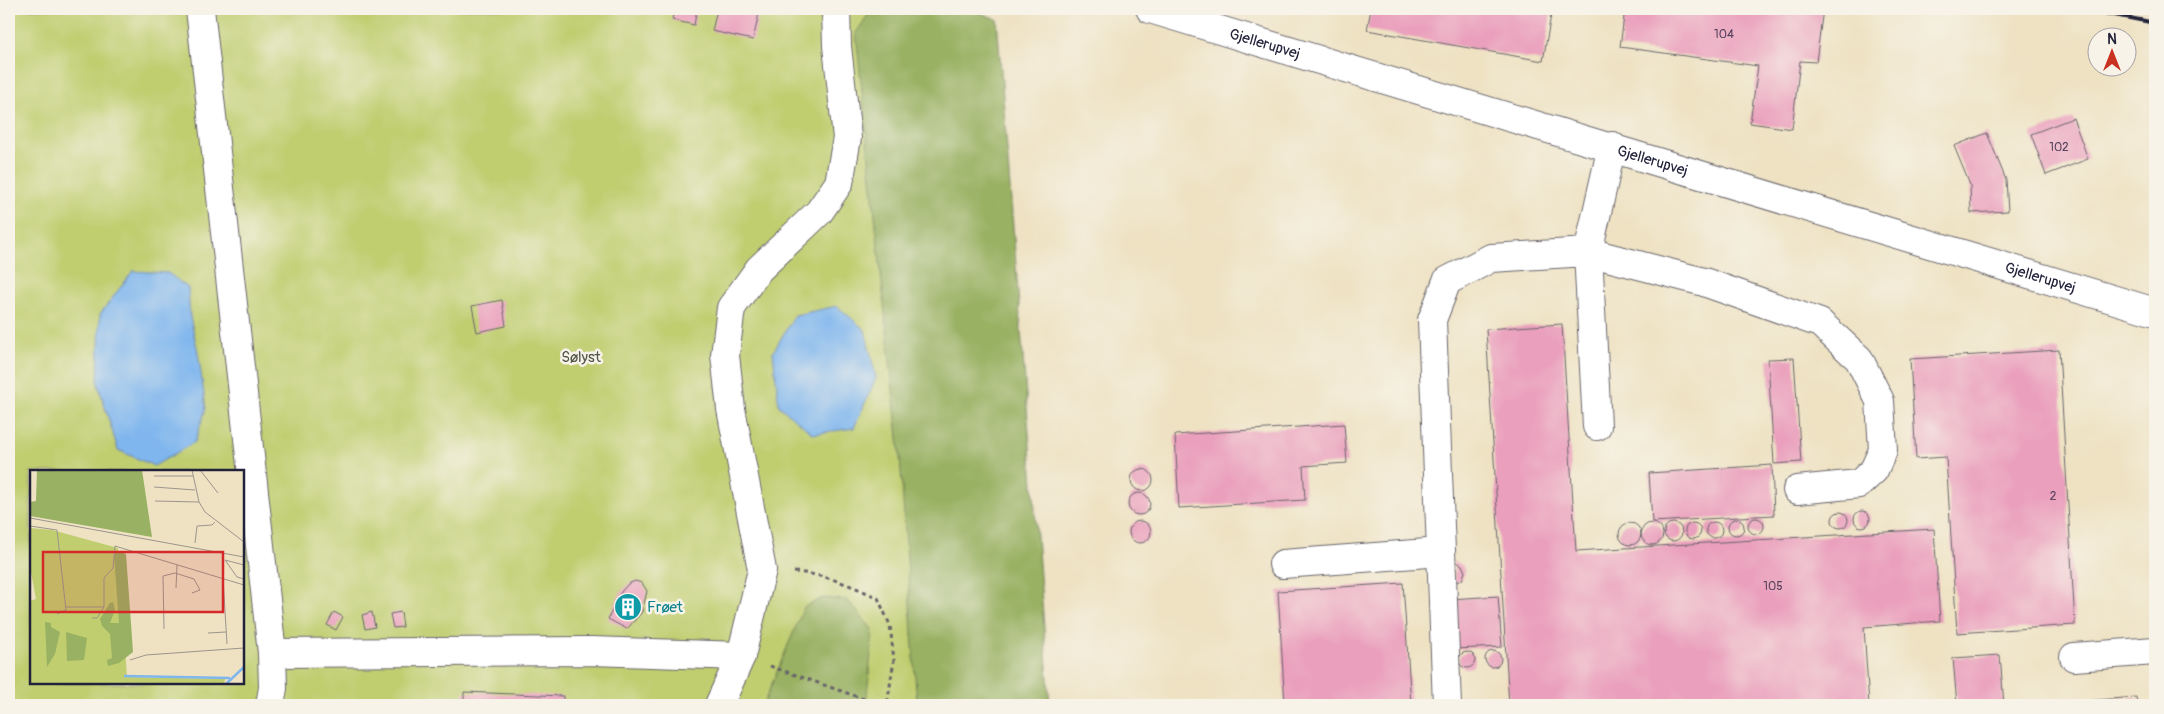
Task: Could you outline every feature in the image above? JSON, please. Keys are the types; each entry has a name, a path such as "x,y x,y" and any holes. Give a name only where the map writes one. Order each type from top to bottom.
{"street":[{"path":"200,9 272,653 273,688 270,705"},
{"path":"719,705 741,656 762,570 731,409 725,355 731,308 759,268 819,212 839,183 847,138 837,46 836,9"},
{"name":"Gjellerupvej","path":"1150,9 1612,146 2155,312"},
{"path":"1597,426 1588,252 1612,146"},
{"path":"1447,705 1432,320 1447,281 1491,258 1588,252 1704,282 1820,323 1859,359 1880,401 1883,450 1874,470 1859,484 1797,490"},
{"path":"1283,564 1441,552"},
{"path":"272,653 592,651 741,656"},
{"path":"2074,658 2155,651"}],"path":[{"path":"762,570 808,573 849,584 878,598 890,625 894,660 887,705"},
{"path":"741,656 881,705"}],"green space":[{"name":"Sølyst","path":"9,9 909,9 954,705 9,705"},
{"path":"872,9 969,9 997,19 1050,705 917,705 900,457 856,33"},
{"path":"823,598 847,600 873,630 867,697 862,705 763,705 804,607"}],"water":[{"path":"133,271 168,273 188,288 190,317 198,352 206,408 195,442 154,466 118,450 98,384 100,314"},
{"path":"837,306 865,330 876,378 854,428 813,434 779,406 773,352 795,315"}],"building":[{"path":"629,9 647,9 646,13"},
{"path":"674,9 697,9 694,25 672,20"},
{"path":"717,9 760,9 753,40 712,31"},
{"path":"1371,9 1552,9 1543,61 1367,30"},
{"path":"1625,9 1823,9 1816,62 1800,61 1792,129 1750,123 1758,66 1620,47"},
{"path":"2073,118 2088,159 2046,175 2031,134"},
{"path":"1987,133 2006,180 2008,211 1971,213 1970,185 1954,146"},
{"path":"502,300 506,326 477,332 472,306"},
{"path":"1562,324 1576,551 1934,529 1940,621 1864,627 1869,705 1509,705 1486,329"},
{"path":"2059,350 2075,625 1957,633 1946,457 1916,459 1910,359"},
{"path":"1794,358 1801,462 1774,464 1768,359"},
{"path":"1344,424 1347,463 1303,466 1305,500 1179,508 1175,435"},
{"path":"1772,465 1774,515 1652,522 1649,473"},
{"path":"1142,469 1150,472 1153,480 1150,488 1142,491 1134,488 1131,480 1134,472"},
{"path":"1139,493 1147,496 1150,504 1147,512 1139,515 1131,512 1128,504 1131,496"},
{"path":"1859,511 1865,511 1870,516 1868,525 1859,527 1854,522 1854,516"},
{"path":"1837,512 1843,512 1848,517 1846,526 1837,528 1832,523 1832,517"},
{"path":"1753,518 1759,518 1764,523 1762,532 1753,534 1748,529 1748,523"},
{"path":"1733,519 1739,519 1744,524 1742,533 1733,535 1728,530 1728,524"},
{"path":"1140,521 1148,524 1151,532 1148,540 1140,543 1132,540 1129,532 1132,524"},
{"path":"1711,522 1717,522 1722,527 1720,536 1711,538 1706,533 1706,527"},
{"path":"1630,523 1638,526 1641,534 1638,542 1630,545 1622,542 1619,534 1622,526"},
{"path":"1652,523 1660,526 1663,534 1660,542 1652,545 1644,542 1641,534 1644,526"},
{"path":"1669,523 1677,523 1682,528 1680,539 1669,541 1664,536 1664,528"},
{"path":"1690,523 1696,523 1701,528 1699,537 1690,539 1685,534 1685,528"},
{"path":"1454,561 1462,565 1465,572 1462,580 1454,583"},
{"name":"Frøet","path":"635,581 642,583 647,591 642,612 627,629 608,619 621,592 628,584"},
{"path":"1403,583 1411,705 1285,705 1278,591"},
{"path":"1498,596 1502,647 1453,649 1450,599"},
{"path":"334,612 343,617 336,630 327,625"},
{"path":"372,612 375,627 365,629 362,615"},
{"path":"401,612 403,627 393,628 390,614"},
{"path":"1490,651 1496,651 1501,656 1499,665 1490,667 1485,662 1485,656"},
{"path":"1464,652 1470,652 1475,657 1473,666 1464,668 1459,663 1459,657"},
{"path":"2000,655 2004,705 1957,705 1953,658"},
{"path":"464,692 563,696 563,705 464,705"},
{"path":"2136,697 2137,705 2046,705 2046,704"}],"railway":[{"path":"2084,9 2155,23"}],"place":[{"name":"Frøet","path":"628,607"}]}
